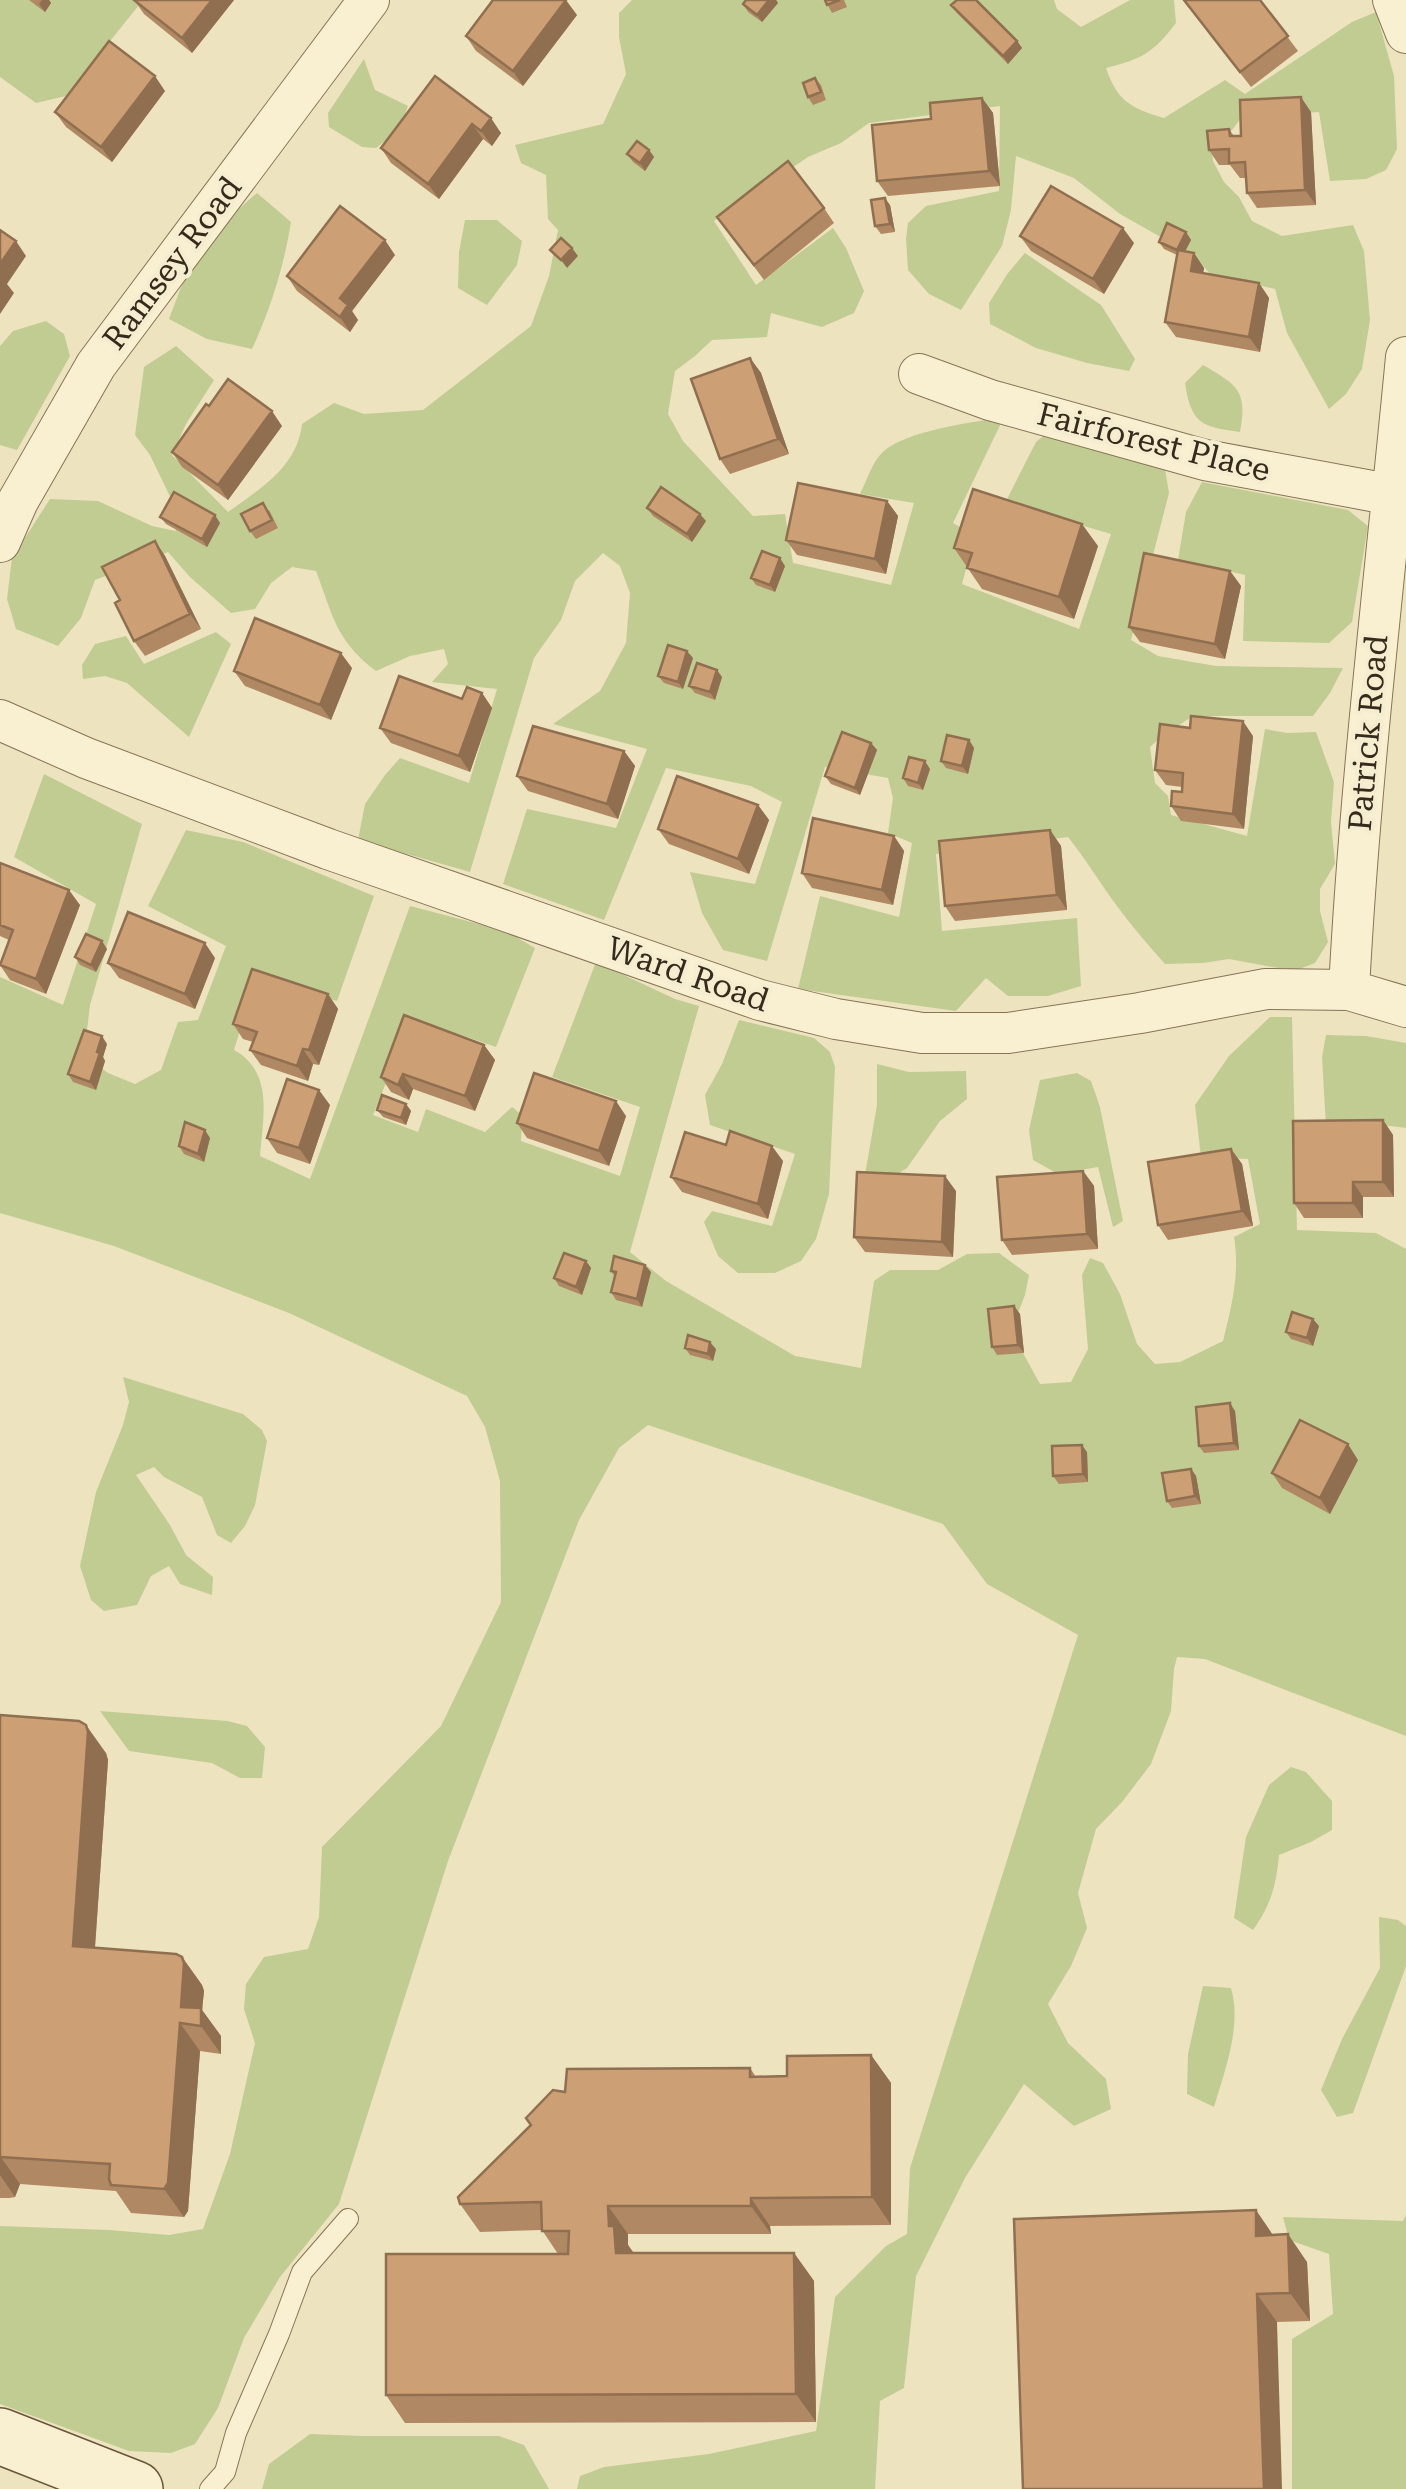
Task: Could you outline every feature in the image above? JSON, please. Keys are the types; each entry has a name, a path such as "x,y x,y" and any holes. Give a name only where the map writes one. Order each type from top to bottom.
{"main road":[{"path":"0,2436 135,2489"}],"street":[{"name":"Ramsey Road","path":"0,542 18,501 96,365 369,0"},
{"path":"1393,0 1406,33"},
{"name":"Patrick Road","path":"1348,990 1356,860 1406,358"},
{"name":"Fairforest Place","path":"919,374 990,400 1205,460 1392,495"},
{"name":"Ward Road","path":"0,720 86,758 328,849 742,994 836,1019 922,1034 1008,1034 1266,989 1348,990 1406,1007"}],"lane":[{"path":"210,2489 225,2472 236,2432 302,2272 348,2219"}],"green space":[{"path":"0,0 143,0 66,96 36,103 0,77"},
{"path":"632,0 1054,0 1057,9 1081,27 1130,0 1174,0 1176,23 1153,48 1138,58 1106,68 1127,102 1164,118 1225,80 1245,94 1352,22 1376,12 1394,76 1397,149 1386,170 1366,179 1330,181 1319,112 1242,117 1232,130 1211,142 1213,161 1252,221 1282,236 1353,225 1364,251 1370,320 1362,369 1346,394 1329,409 1287,333 1275,289 1210,274 1196,257 1120,214 1074,178 1016,156 1011,210 1002,246 961,310 929,294 908,270 908,223 926,206 999,191 1000,106 869,123 841,143 808,157 714,221 756,285 833,228 864,291 854,313 822,327 771,313 767,337 712,340 675,371 668,414 683,441 753,516 785,514 793,563 891,585 914,503 860,494 876,461 883,452 907,438 1004,417 953,523 975,536 962,584 1079,629 1111,534 1005,503 1036,442 1048,432 1165,469 1169,493 1131,640 1158,656 1216,666 1343,668 1313,716 1193,716 1150,747 1155,783 1168,796 1171,815 1247,836 1265,729 1316,732 1334,782 1331,822 1335,864 1320,889 1320,911 1328,942 1315,963 1294,971 1229,959 1165,964 1068,837 936,854 942,931 1077,918 1081,986 1048,996 1008,996 986,978 956,1011 798,989 820,896 899,917 912,843 888,833 893,798 888,778 825,767 767,961 723,950 702,913 690,872 755,884 782,802 751,786 666,768 604,920 503,884 527,809 616,828 647,749 553,724 600,691 626,643 630,593 620,566 603,553 575,581 561,620 534,658 470,872 358,840 365,804 400,758 469,783 497,689 432,682 448,664 444,649 410,656 376,671 344,638 316,571 292,567 271,583 255,609 231,613 168,552 95,580 81,618 58,646 16,629 7,599 12,558 50,499 98,501 152,526 176,531 178,513 150,455 135,435 144,367 176,346 214,380 172,455 228,512 276,475 293,453 302,424 334,403 364,414 423,410 531,326 549,276 558,230 548,219 546,175 521,163 515,145 603,124 626,74 619,13"},
{"path":"364,59 375,90 408,106 399,130 376,148 362,147 329,127 328,113"},
{"path":"257,193 291,222 276,287 252,349 207,339 169,319 183,282 226,220"},
{"path":"465,220 497,220 522,241 517,265 487,305 458,288"},
{"path":"1025,253 1101,305 1135,359 1129,371 1036,348 990,324 989,303"},
{"path":"46,321 64,334 70,356 17,450 0,445 0,346 13,331"},
{"path":"1203,365 1237,390 1242,407 1240,432 1207,425 1195,415 1185,383"},
{"path":"1202,482 1348,510 1368,526 1352,622 1329,643 1243,641 1245,575 1178,560 1186,512"},
{"path":"216,632 231,644 189,737 127,683 105,676 83,679 82,665 95,644 126,636 144,664"},
{"path":"44,774 142,824 90,1005 84,1055 108,1073 135,1084 161,1070 178,1022 198,1020 226,946 148,906 186,830 243,842 374,896 337,1001 257,975 234,1050 247,1059 261,1083 264,1111 260,1156 310,1179 410,906 506,931 535,948 496,1047 412,1018 373,1115 418,1132 426,1109 485,1132 512,1107 522,1115 521,1141 620,1176 640,1107 552,1077 596,962 699,1006 630,1252 666,1281 795,1356 861,1368 874,1281 890,1270 938,1270 967,1254 999,1253 1029,1275 1011,1331 1040,1384 1071,1382 1088,1349 1082,1275 1090,1258 1103,1263 1120,1294 1137,1344 1155,1364 1180,1362 1223,1341 1236,1276 1234,1237 1260,1224 1248,1159 1201,1157 1195,1105 1229,1056 1270,1017 1292,1017 1297,1230 1376,1233 1406,1249 1406,1736 1205,1659 1177,1657 1171,1711 1151,1764 1096,1829 1078,1893 1087,1928 1071,1966 1048,2004 1068,2043 1106,2079 1111,2109 1074,2126 1024,2084 965,2178 916,2276 904,2388 880,2401 875,2489 577,2489 580,2476 604,2467 709,2454 816,2431 835,2297 886,2246 907,2234 910,2168 1078,1635 987,1584 943,1524 648,1425 619,1448 579,1520 448,1861 339,2204 280,2277 244,2338 218,2408 195,2444 171,2453 129,2451 0,2404 0,2226 169,2235 203,2229 230,2154 255,2043 244,2009 246,1984 264,1957 308,1949 319,1917 322,1847 441,1726 501,1602 500,1481 485,1427 467,1396 289,1313 114,1246 0,1213 0,977 63,1005 96,904 14,857"},
{"path":"739,1020 814,1038 830,1052 835,1067 829,1194 816,1239 801,1261 775,1273 738,1273 718,1256 704,1222 712,1211 772,1226 795,1154 710,1125 705,1095"},
{"path":"1326,1035 1406,1043 1406,1128 1326,1126 1322,1057"},
{"path":"877,1064 909,1072 966,1071 967,1099 940,1121 907,1168 894,1176 865,1175 877,1105"},
{"path":"1077,1073 1091,1081 1100,1107 1123,1221 1113,1227 1098,1167 1058,1174 1033,1160 1029,1130 1040,1080"},
{"path":"123,1377 243,1414 262,1430 267,1441 255,1505 231,1543 217,1535 202,1497 164,1477 154,1467 136,1475 186,1555 213,1577 212,1595 180,1584 169,1566 151,1576 137,1605 104,1611 91,1600 80,1566 96,1492 129,1402"},
{"path":"100,1711 247,1726 265,1747 262,1778 240,1778 212,1763 129,1751"},
{"path":"1291,1767 1306,1772 1332,1801 1332,1830 1279,1855 1272,1895 1253,1930 1234,1918 1246,1837 1269,1785"},
{"path":"1379,1917 1398,1920 1406,1926 1406,1966 1353,2113 1337,2117 1321,2090 1342,2039 1380,1968"},
{"path":"1203,1986 1231,1988 1234,2003 1231,2048 1214,2107 1187,2094 1188,2054"},
{"path":"1406,2215 1406,2489 1292,2489 1292,2339 1333,2314 1329,2254 1289,2240 1283,2217 1403,2221"},
{"path":"310,2434 499,2436 524,2445 549,2489 262,2489 269,2464"}],"building":[{"path":"134,0 212,0 182,38"},
{"path":"493,0 566,0 513,71 466,36"},
{"path":"746,0 769,0 757,15 743,4"},
{"path":"957,0 976,0 1017,41 1003,56 951,5"},
{"path":"1184,0 1260,0 1288,36 1240,72"},
{"path":"109,41 155,76 101,147 55,112"},
{"path":"435,76 491,118 481,131 472,124 428,184 381,148"},
{"path":"815,78 821,92 808,97 803,83"},
{"path":"1301,97 1305,190 1247,193 1245,162 1229,163 1229,149 1209,150 1207,131 1229,129 1230,136 1241,136 1240,100"},
{"path":"982,98 989,171 877,181 872,125 931,119 930,103"},
{"path":"637,141 649,150 640,163 627,154"},
{"path":"788,161 824,208 754,265 717,217"},
{"path":"1051,186 1123,228 1093,279 1020,236"},
{"path":"885,198 890,224 875,226 871,200"},
{"path":"340,206 385,240 340,298 348,305 340,317 287,276"},
{"path":"1167,223 1186,232 1177,250 1159,242"},
{"path":"0,230 16,241 0,264"},
{"path":"561,238 572,248 561,260 550,250"},
{"path":"1178,250 1194,253 1191,271 1259,283 1249,337 1165,322"},
{"path":"750,358 778,439 720,459 691,379"},
{"path":"228,379 272,411 218,485 172,452"},
{"path":"798,483 887,501 875,559 786,540"},
{"path":"661,487 700,514 687,534 647,508"},
{"path":"973,489 1082,524 1059,597 967,568 972,553 954,548"},
{"path":"174,492 215,515 202,539 160,517"},
{"path":"263,503 272,520 250,531 241,514"},
{"path":"155,541 190,614 134,641 115,603 120,600 102,567"},
{"path":"762,551 780,558 770,585 751,578"},
{"path":"1144,553 1230,571 1215,644 1129,627"},
{"path":"255,618 341,653 320,705 234,671"},
{"path":"668,645 687,651 678,682 658,676"},
{"path":"697,663 717,670 710,692 689,686"},
{"path":"399,676 462,699 467,687 482,693 459,756 380,728"},
{"path":"1191,716 1243,721 1233,814 1171,806 1172,791 1182,792 1183,773 1155,770 1160,724 1190,728"},
{"path":"533,726 624,751 607,804 517,776"},
{"path":"842,732 871,743 855,788 825,776"},
{"path":"947,735 969,740 962,766 941,761"},
{"path":"909,757 925,761 918,783 903,778"},
{"path":"677,776 758,805 738,859 658,829"},
{"path":"813,818 894,836 882,890 802,873"},
{"path":"1050,830 1057,895 945,906 939,841"},
{"path":"0,863 69,890 36,979 0,965 13,930 0,925"},
{"path":"128,912 205,943 185,994 108,963"},
{"path":"86,934 102,941 91,965 75,957"},
{"path":"252,969 328,994 309,1050 303,1049 297,1066 250,1050 257,1032 233,1024"},
{"path":"404,1015 484,1045 465,1096 403,1074 398,1085 381,1077"},
{"path":"84,1030 102,1036 90,1082 68,1074"},
{"path":"534,1073 616,1101 599,1151 517,1123"},
{"path":"287,1079 319,1090 299,1148 267,1138"},
{"path":"382,1095 406,1104 401,1118 377,1110"},
{"path":"1383,1120 1383,1182 1353,1182 1353,1203 1294,1203 1293,1121"},
{"path":"185,1122 205,1130 198,1154 179,1146"},
{"path":"730,1131 772,1146 758,1204 671,1177 685,1132 726,1145"},
{"path":"1231,1149 1242,1211 1158,1225 1148,1162"},
{"path":"1083,1171 1087,1234 1002,1240 997,1177"},
{"path":"857,1172 945,1176 942,1242 854,1237"},
{"path":"564,1253 586,1261 576,1287 554,1278"},
{"path":"614,1256 645,1265 637,1299 611,1292 616,1272 611,1271"},
{"path":"1014,1306 1018,1345 992,1347 988,1309"},
{"path":"1292,1312 1313,1319 1307,1338 1286,1332"},
{"path":"688,1335 710,1342 708,1354 685,1348"},
{"path":"1230,1403 1234,1443 1199,1446 1196,1407"},
{"path":"1300,1420 1348,1444 1320,1498 1272,1473"},
{"path":"1082,1445 1083,1474 1053,1476 1052,1446"},
{"path":"1191,1469 1195,1496 1167,1501 1162,1473"},
{"path":"0,1715 79,1721 86,1725 73,1946 176,1954 184,1963 181,2007 201,2008 201,2026 180,2023 168,2183 164,2189 111,2185 110,2164 0,2157"},
{"path":"871,2055 872,2197 751,2198 751,2206 608,2206 616,2253 794,2253 796,2394 386,2395 386,2254 568,2254 569,2231 542,2231 541,2202 460,2204 458,2197 531,2125 526,2118 553,2090 565,2092 567,2069 750,2068 750,2077 787,2076 787,2056"},
{"path":"1256,2210 1256,2236 1288,2234 1290,2293 1257,2294 1264,2489 1023,2489 1014,2219"}]}
